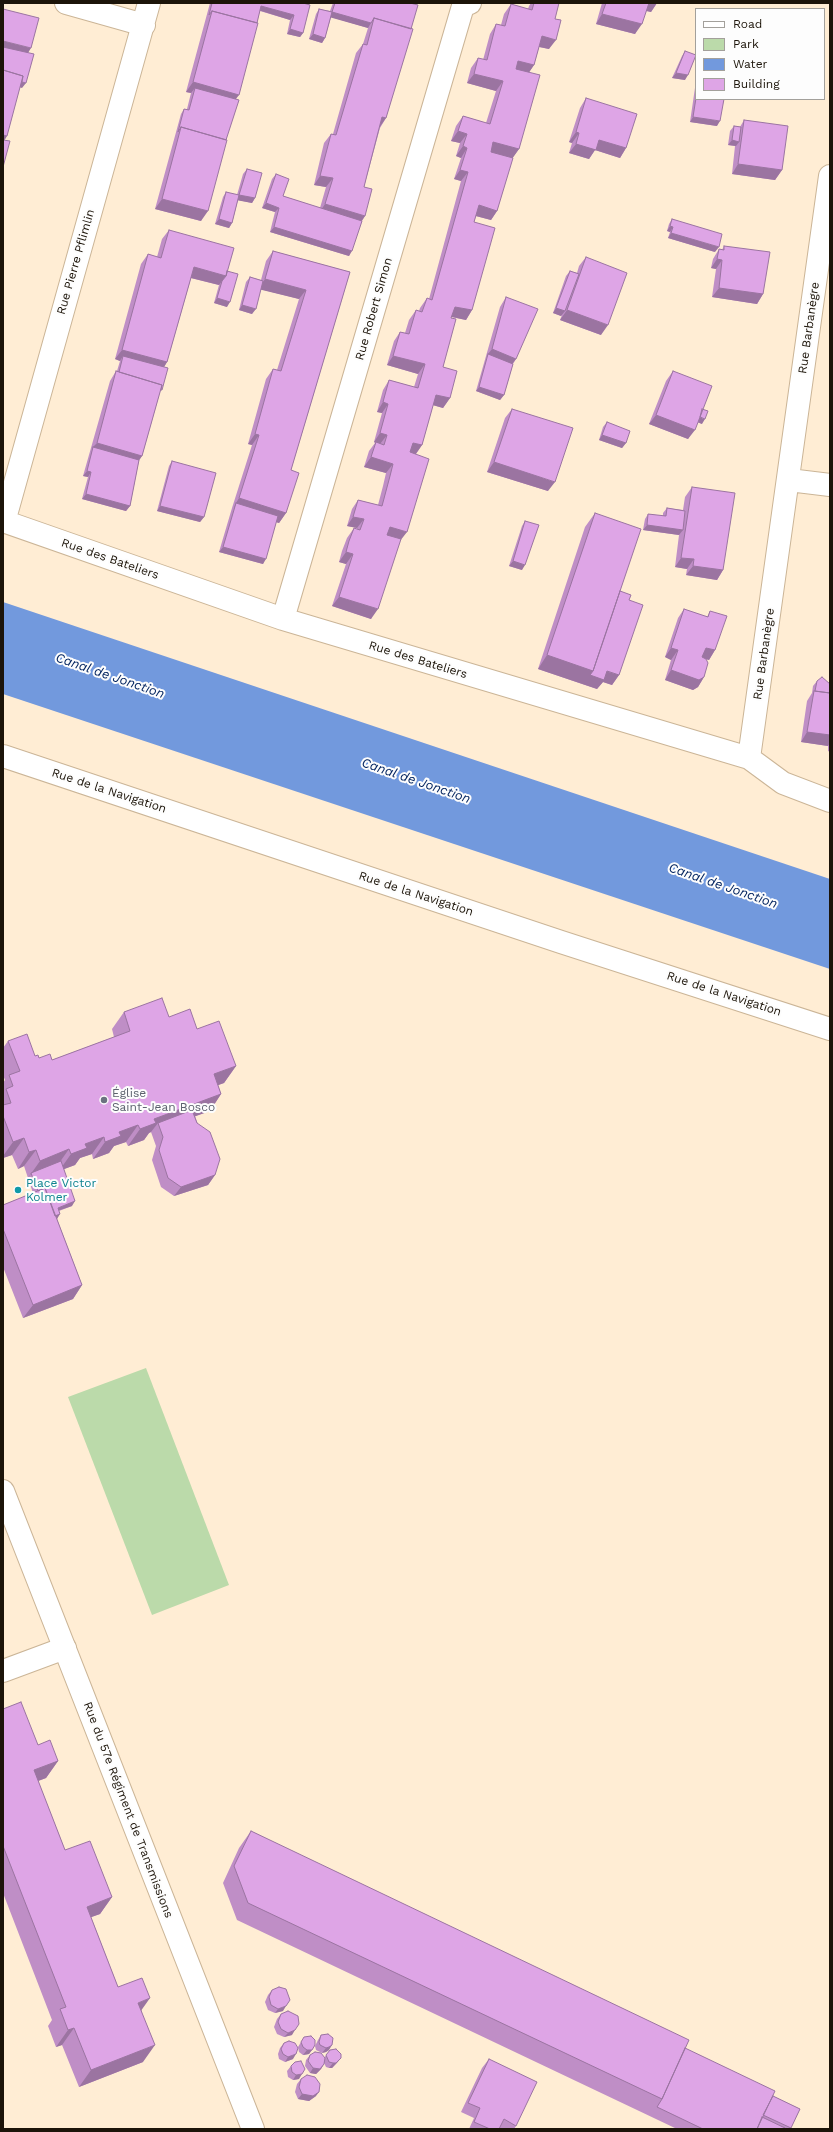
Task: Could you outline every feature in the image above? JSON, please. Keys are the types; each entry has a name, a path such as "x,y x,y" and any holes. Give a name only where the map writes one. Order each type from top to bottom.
{"street":[{"path":"66,3 144,25"},
{"name":"Rue Pierre Pflimlin","path":"4,521 149,3"},
{"name":"Rue Robert Simon","path":"283,619 463,6 470,3"},
{"name":"Rue Barbanègre","path":"749,758 789,480 830,176"},
{"path":"789,480 830,485"},
{"name":"Rue des Bateliers","path":"4,521 283,619 749,758 783,783 830,801"},
{"name":"Rue de la Navigation","path":"3,756 561,942 830,1029"},
{"name":"Rue du 57e Régiment de Transmissions","path":"3,1491 253,2129"},
{"path":"3,1671 65,1648"}],"green space":[{"path":"146,1368 229,1585 152,1615 68,1397"}],"water":[{"name":"Canal de Jonction","path":"3,602 830,879 830,969 3,694"}],"building":[{"path":"212,3 303,3 310,5 303,33 290,29 294,15 261,6 257,23 212,11 209,15"},
{"path":"335,3 410,3 418,5 411,29 374,18 371,23 332,12"},
{"path":"534,3 559,3 555,19 561,20 556,40 542,36 534,65 518,61 516,69 540,75 519,149 493,142 491,152 513,158 497,211 479,205 474,222 495,228 472,310 455,307 451,318 456,319 443,367 457,371 450,398 436,395 422,445 413,443 410,452 429,459 407,532 390,527 387,535 401,539 378,609 339,597 353,554 346,552 349,541 354,528 360,530 364,519 353,517 358,500 382,506 393,464 371,457 376,442 384,445 387,435 380,433 388,404 383,402 389,380 418,388 425,364 393,356 400,332 409,334 416,310 422,312 427,298 432,300 468,172 460,170 467,148 463,146 467,134 458,131 463,116 490,124 503,81 474,74 478,58 487,60 496,24 505,26 511,4 532,10"},
{"path":"606,3 649,3 642,24 602,14"},
{"path":"3,9 39,18 31,48 3,41"},
{"path":"319,9 332,12 325,38 313,34"},
{"path":"212,11 258,23 239,95 193,82"},
{"path":"374,18 413,29 386,118 382,117 367,175 364,187 372,189 365,216 325,204 333,178 320,176 331,134 336,135 363,44 367,45"},
{"path":"3,47 34,54 26,83 22,82 23,76 3,70"},
{"path":"685,51 695,55 688,75 676,73"},
{"path":"3,70 23,76 7,136 3,135"},
{"path":"195,88 239,100 226,140 181,127 178,132 184,109 189,110"},
{"path":"586,98 637,114 626,148 599,140 596,150 576,144 579,133 576,132"},
{"path":"696,100 724,100 720,121 693,117"},
{"path":"744,120 788,126 782,170 738,164"},
{"path":"734,126 741,127 739,142 732,140"},
{"path":"181,127 227,140 208,211 162,199"},
{"path":"3,140 10,141 3,167"},
{"path":"247,169 262,173 255,198 239,195"},
{"path":"276,174 289,179 283,196 362,221 352,251 274,227 279,208 266,203"},
{"path":"226,192 239,195 232,223 219,219"},
{"path":"672,219 722,234 719,247 671,233 673,227 670,226"},
{"path":"169,230 234,248 226,276 194,267 167,362 122,350 148,254 161,258"},
{"path":"724,246 770,252 763,294 719,288 722,260 717,259 719,249 724,250"},
{"path":"273,251 350,272 291,470 299,473 286,513 239,498 259,435 255,434 273,369 281,371 306,290 265,279"},
{"path":"586,257 627,273 608,325 567,310"},
{"path":"227,271 238,274 230,302 217,298 222,281 226,276"},
{"path":"570,271 579,274 565,311 556,308"},
{"path":"250,277 263,281 256,309 242,305"},
{"path":"506,297 538,309 516,359 492,349"},
{"path":"488,354 513,364 504,395 479,387"},
{"path":"123,356 168,368 162,390 162,385 119,372"},
{"path":"116,371 162,385 142,456 97,443"},
{"path":"673,371 712,386 695,430 656,415"},
{"path":"512,409 573,428 555,482 494,462"},
{"path":"702,409 708,411 705,419 700,417"},
{"path":"607,422 630,431 626,443 602,435"},
{"path":"93,447 139,460 130,506 86,494 91,472 87,471"},
{"path":"172,461 216,473 204,517 160,506"},
{"path":"692,487 735,493 723,570 693,566 694,559 681,558"},
{"path":"236,503 278,516 266,559 223,547"},
{"path":"667,508 685,511 683,530 647,525 648,514 666,516"},
{"path":"595,513 641,529 593,671 547,655"},
{"path":"525,521 539,525 525,565 513,561"},
{"path":"620,591 631,595 629,600 643,605 619,675 607,671 604,680 590,675 593,671"},
{"path":"684,609 708,617 710,611 727,616 715,650 706,648 702,657 706,659 708,663 704,677 699,680 671,670 678,650 671,648"},
{"path":"822,677 830,684 830,693 815,691 817,681"},
{"path":"814,691 830,693 830,735 807,732"},
{"name":"Église Saint-Jean Bosco","path":"162,998 169,1017 190,1009 197,1029 219,1021 236,1066 214,1074 221,1094 154,1119 156,1123 140,1129 138,1125 119,1132 121,1136 105,1142 104,1137 85,1144 87,1148 71,1154 69,1149 40,1161 36,1150 29,1152 24,1138 13,1142 3,1116 3,1105 11,1103 6,1089 13,1086 9,1075 20,1071 8,1041 27,1034 35,1056 38,1055 39,1058 50,1054 52,1060 130,1031 124,1012"},
{"path":"192,1110 197,1123 210,1132 220,1159 215,1175 181,1187 168,1178 159,1150 163,1137 158,1123"},
{"path":"61,1161 75,1201 58,1208 60,1214 55,1216 45,1188 38,1191 31,1173"},
{"path":"45,1188 82,1285 33,1305 3,1229 3,1205"},
{"path":"21,1702 38,1745 50,1740 58,1761 34,1770 65,1850 90,1841 112,1897 87,1907 118,1987 142,1978 150,1998 138,2003 155,2045 91,2070 74,2028 68,2030 60,2009 66,2007 3,1846 3,1709"},
{"path":"251,1831 689,2040 662,2099 248,1903 234,1866"},
{"path":"279,1987 286,1989 290,2000 286,2006 278,2009 271,2005 269,1997 272,1990"},
{"path":"288,2011 298,2016 299,2024 295,2030 288,2033 281,2029 278,2022 281,2014"},
{"path":"328,2034 333,2038 332,2045 326,2048 320,2045 319,2042 321,2035"},
{"path":"311,2036 315,2040 315,2045 312,2050 307,2050 303,2047 301,2042 304,2037"},
{"path":"289,2041 295,2043 298,2048 296,2054 288,2057 283,2054 281,2049 284,2043"},
{"path":"685,2048 775,2091 757,2129 703,2129 657,2107"},
{"path":"336,2049 341,2054 341,2058 336,2063 329,2062 326,2055 330,2050"},
{"path":"315,2052 321,2053 325,2058 324,2064 320,2069 313,2068 308,2061 310,2055"},
{"path":"489,2059 537,2082 516,2126 504,2119 499,2129 490,2129 474,2122 480,2108 468,2103"},
{"path":"301,2061 305,2069 302,2074 296,2075 292,2072 291,2066 295,2062"},
{"path":"307,2075 315,2077 320,2084 319,2092 313,2096 302,2094 299,2087 301,2079"},
{"path":"773,2096 800,2109 791,2128 763,2115"},
{"path":"762,2117 785,2128 757,2129"}],"place":[{"name":"Église Saint-Jean Bosco","path":"104,1100"},
{"name":"Place Victor Kolmer","path":"18,1190"}]}
